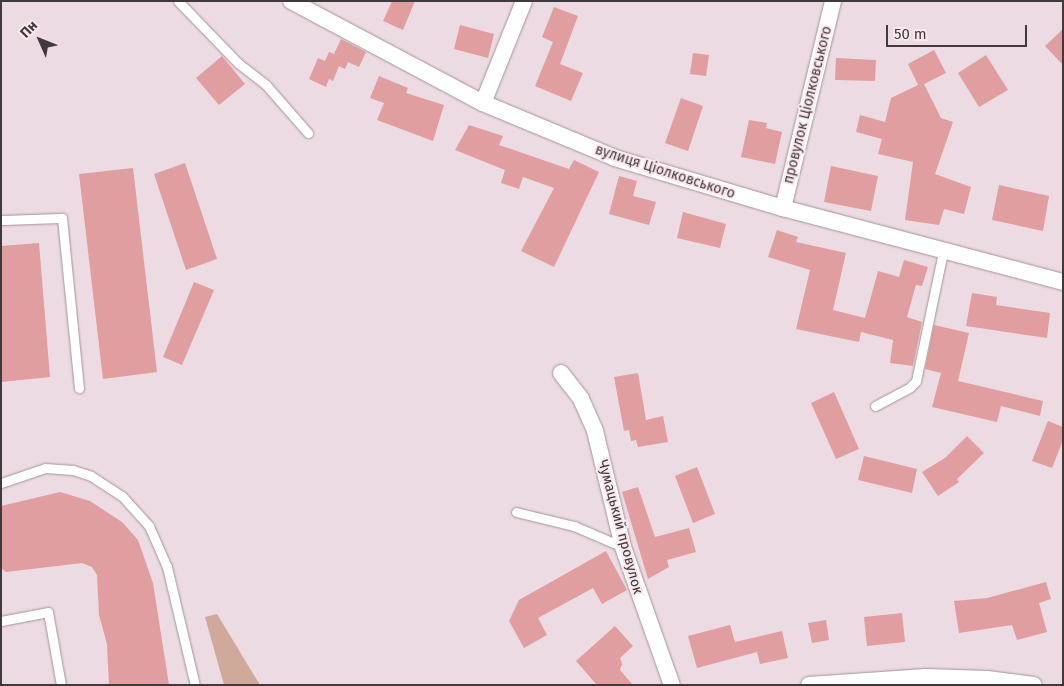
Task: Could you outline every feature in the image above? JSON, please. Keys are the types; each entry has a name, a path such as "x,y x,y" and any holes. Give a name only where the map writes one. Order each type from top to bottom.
{"street":[{"name":"вулиця Ціолковського","path":"291,1 483,103 615,158 783,208 943,252 1063,282"},
{"path":"483,103 524,1"},
{"name":"провулок Ціолковського","path":"783,208 833,1"},
{"name":"Чумацький провулок","path":"561,373 581,399 595,431 623,547 672,685"},
{"path":"808,685 866,683 926,677 987,679 1034,685"}],"lane":[{"path":"178,1 238,63 266,85 308,133"},
{"path":"1,220 62,218 79,388"},
{"path":"875,406 910,387 916,381 943,252"},
{"path":"1,483 45,468 73,470 91,476 122,496 149,526 167,567 195,685"},
{"path":"516,512 574,526 623,547"},
{"path":"1,621 48,612 61,685"}],"shaded area":[{"path":"217,614 260,685 224,685 205,617"}],"building":[{"path":"392,1 415,1 403,30 383,21"},
{"path":"554,7 578,16 560,64 583,73 571,101 535,86 553,42 542,37"},
{"path":"460,25 494,34 488,58 454,49"},
{"path":"1063,29 1063,65 1045,46"},
{"path":"341,39 366,52 359,67 348,62 345,69 339,66 333,81 329,79 326,87 309,79 318,58 325,61 329,52 334,54"},
{"path":"934,50 946,73 924,84 941,118 953,122 935,174 971,187 964,214 944,209 939,225 905,220 913,162 878,154 882,139 856,132 860,115 885,122 891,98 918,85 908,64"},
{"path":"693,53 709,55 706,76 690,74"},
{"path":"986,55 1008,90 979,107 958,73"},
{"path":"222,56 245,84 219,105 196,78"},
{"path":"836,58 876,60 875,81 835,80"},
{"path":"379,76 408,88 406,93 444,105 433,141 377,120 384,103 370,98"},
{"path":"681,98 703,106 688,151 665,143"},
{"path":"749,120 767,123 766,128 782,132 775,164 741,157"},
{"path":"469,125 503,136 499,145 569,169 574,160 599,172 554,267 521,251 554,188 523,177 519,189 501,183 505,170 455,150"},
{"path":"185,163 217,259 186,270 154,174"},
{"path":"831,166 878,176 871,211 824,202"},
{"path":"133,168 157,372 103,379 79,174"},
{"path":"619,176 637,181 633,196 656,202 649,225 609,214"},
{"path":"999,185 1049,196 1043,231 992,220"},
{"path":"683,212 726,224 720,248 677,238"},
{"path":"777,230 798,237 796,242 846,253 833,310 865,318 878,271 899,277 904,260 928,267 922,286 916,285 907,317 922,322 913,366 890,363 893,340 861,332 859,342 796,329 810,270 768,257"},
{"path":"39,243 50,377 1,382 1,246"},
{"path":"194,282 214,290 182,365 163,357"},
{"path":"972,293 997,297 996,305 1050,313 1047,338 966,326"},
{"path":"934,325 969,333 958,381 1043,401 1040,416 1001,406 997,422 932,407 941,373 925,369"},
{"path":"638,373 646,420 663,416 668,442 638,447 636,440 631,441 629,430 624,431 614,377"},
{"path":"834,392 859,449 836,459 811,403"},
{"path":"1048,421 1063,427 1063,440 1052,468 1032,461"},
{"path":"967,436 984,453 957,479 959,482 938,496 922,472 945,458"},
{"path":"864,456 917,469 912,493 858,480"},
{"path":"697,467 715,514 693,523 675,476"},
{"path":"638,487 655,537 689,528 696,552 667,560 669,567 648,579 622,492"},
{"path":"60,492 90,501 122,522 138,540 153,583 169,685 109,685 107,644 99,615 97,575 92,567 82,563 6,572 1,568 1,506"},
{"path":"606,551 627,590 602,604 593,588 538,618 547,635 524,648 509,621 519,600"},
{"path":"1046,582 1051,599 1039,603 1047,632 1017,640 1012,625 959,633 954,601 987,598"},
{"path":"902,613 905,642 867,646 864,617"},
{"path":"826,620 829,640 812,643 808,623"},
{"path":"730,625 735,642 782,631 788,658 760,664 757,652 697,668 688,636"},
{"path":"615,626 633,646 620,658 622,664 620,670 633,685 597,685 576,661"}]}
